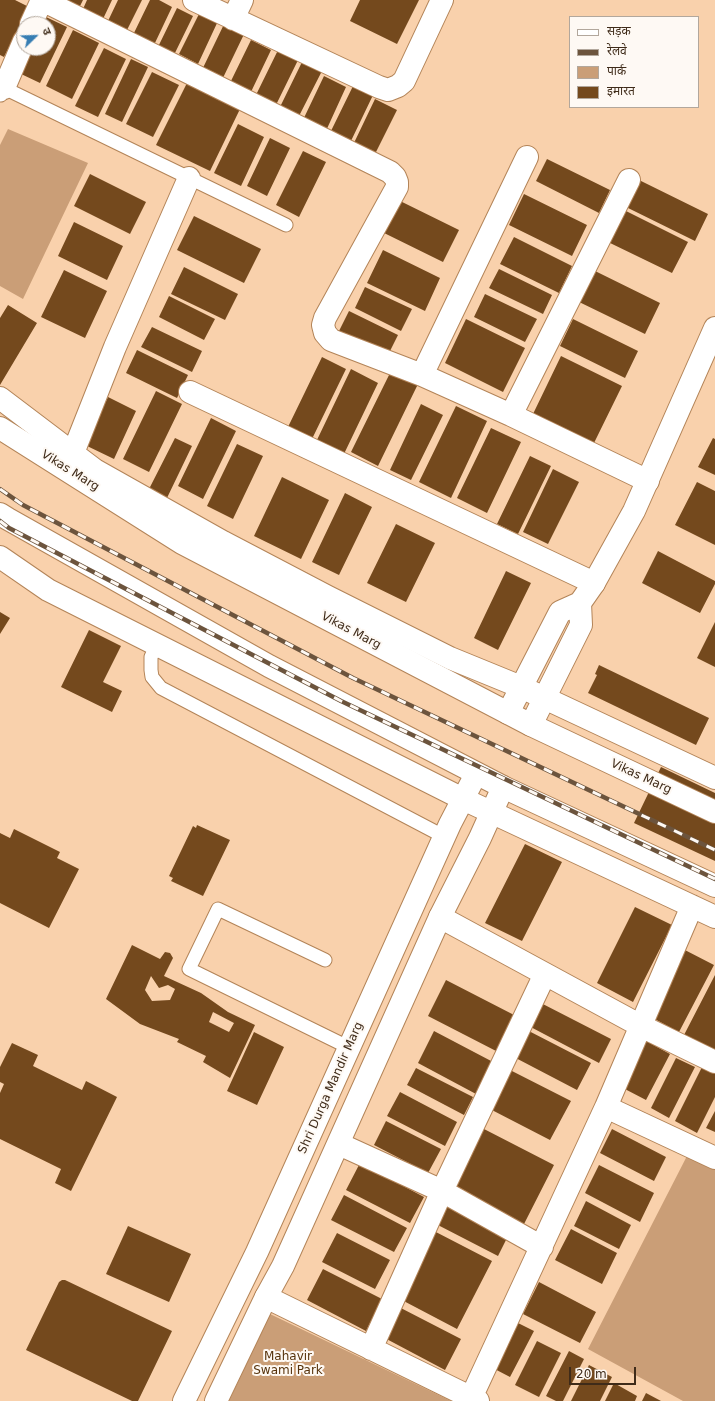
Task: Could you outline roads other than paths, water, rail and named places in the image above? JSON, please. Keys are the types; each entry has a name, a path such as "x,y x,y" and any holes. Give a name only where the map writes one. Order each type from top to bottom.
{"street":[{"path":"35,16 42,0 390,172 395,176 397,187 325,318 323,325 325,333 332,340 422,375 511,414 648,481"},
{"path":"194,0 238,9 379,87 388,90 398,86 404,81 442,0"},
{"path":"2,92 18,56"},
{"path":"422,375 527,157"},
{"path":"73,453 115,347 189,178"},
{"path":"511,414 629,180"},
{"path":"508,713 560,612 580,603 594,583 634,511 715,328"},
{"path":"190,392 594,583"},
{"path":"0,398 95,470 223,542 450,658 521,688 715,778"},
{"name":"Vikas Marg","path":"0,428 182,543 531,725 715,812"},
{"path":"0,514 269,666 476,774 715,886"},
{"path":"0,557 48,590 463,799 715,917"},
{"path":"531,725 543,698 581,625 580,603"},
{"name":"Shri Durga Mandir Marg","path":"184,1401 257,1252 444,837 476,774"},
{"path":"216,1401 266,1297 283,1266 440,917 503,787"},
{"path":"266,1297 474,1399 606,1107 692,906"},
{"path":"440,917 641,1026 715,1062"},
{"path":"396,944 423,955"},
{"path":"371,1349 442,1191 545,974"},
{"path":"606,1107 715,1158"},
{"path":"339,1144 442,1191 542,1247"}],"lane":[{"path":"2,92 189,178 286,225"},
{"path":"156,644 151,658 151,670 152,677 161,688 444,837"},
{"path":"325,960 218,909 189,969 350,1048"}],"railway":[{"path":"0,489 23,505 353,678 715,850"},
{"path":"0,521 9,528 341,701 715,879"}],"park label":[{"name":"Mahavir Swami Park","path":"288,1364"}]}
